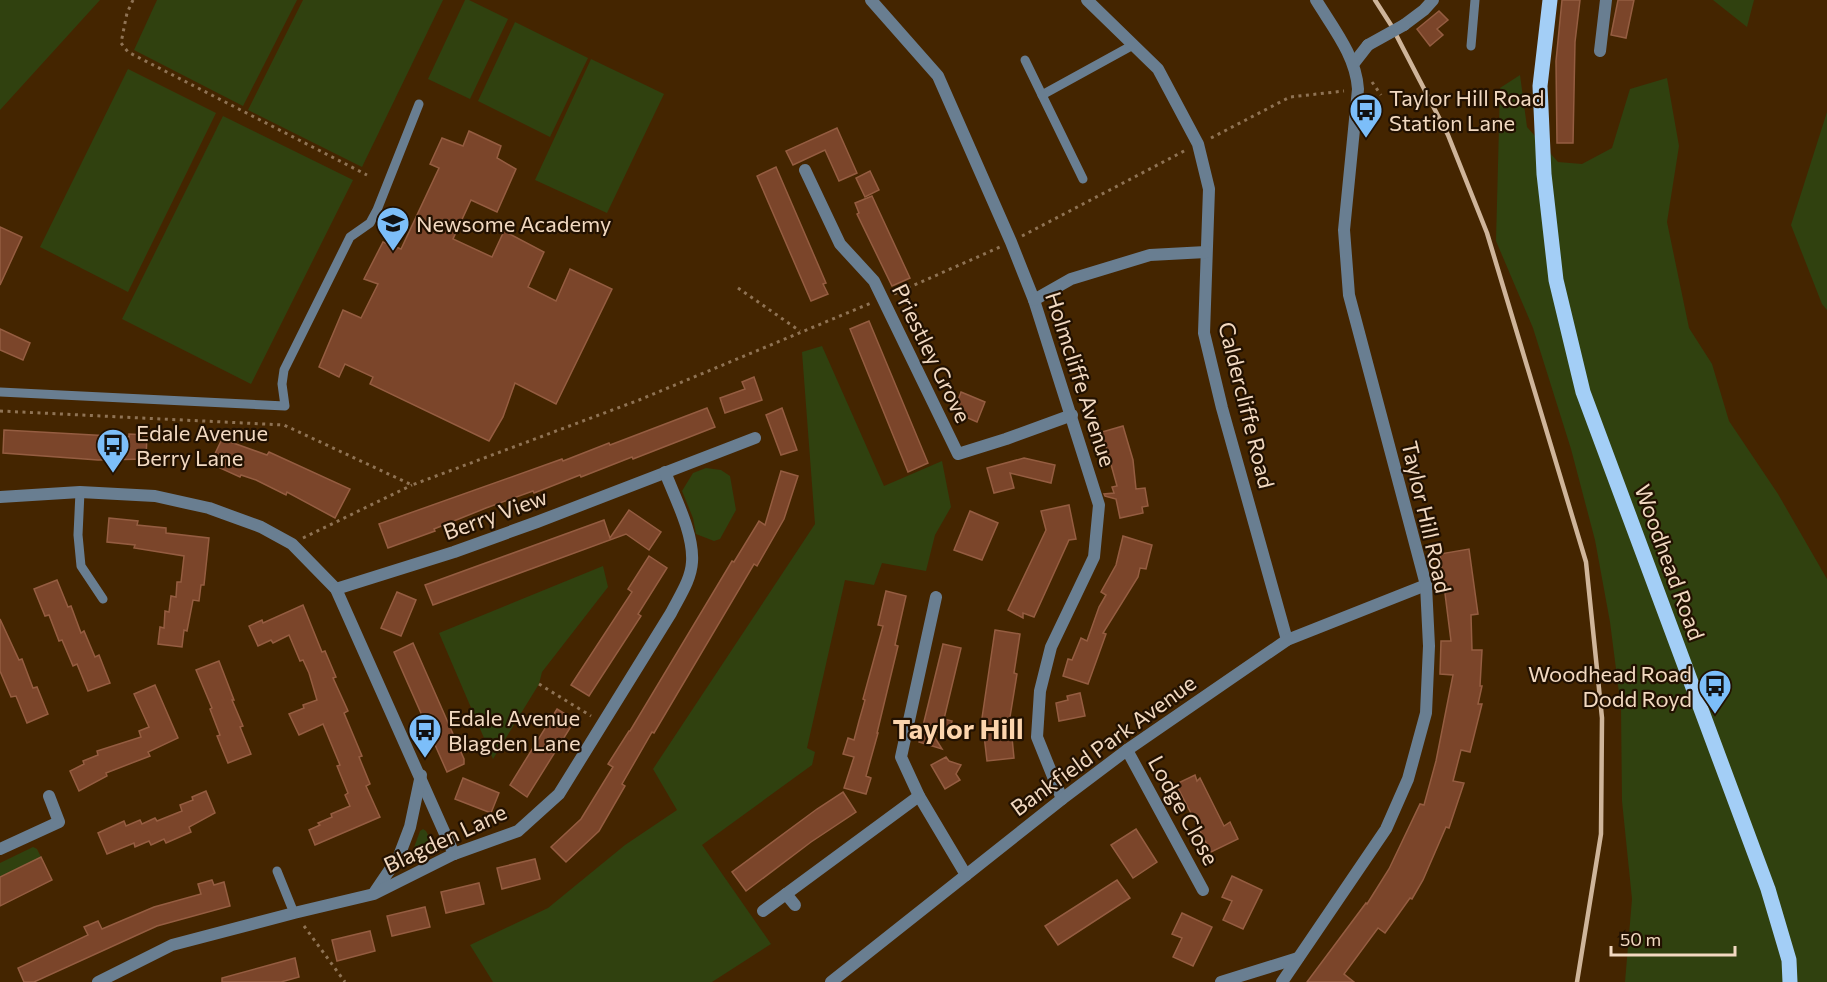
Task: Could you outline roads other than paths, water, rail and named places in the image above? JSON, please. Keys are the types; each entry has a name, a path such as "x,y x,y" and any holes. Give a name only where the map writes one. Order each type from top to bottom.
{"main road":[{"name":"Woodhead Road","path":"1550,0 1540,86 1544,174 1556,280 1583,393 1768,889 1789,960 1790,982"}],"street":[{"name":"Holmcliffe Avenue","path":"871,0 938,76 1034,300 1099,505 1094,556 1051,647 1040,691 1037,737 1062,799"},
{"name":"Caldercliffe Road","path":"1087,0 1158,69 1198,144 1209,189 1204,333 1222,408 1287,640"},
{"path":"1316,0 1354,63 1368,45 1404,25 1421,5 1433,0"},
{"path":"1600,51 1606,0"},
{"name":"Taylor Hill Road","path":"1282,982 1386,829 1408,779 1426,713 1429,646 1426,585 1349,295 1344,230 1358,89 1354,63"},
{"name":"Priestley Grove","path":"805,170 840,244 874,281 958,454 1006,440 1072,415"},
{"path":"1034,300 1071,279 1150,255 1206,252"},
{"name":"Berry View","path":"336,589 516,530 755,438"},
{"name":"Blagden Lane","path":"98,982 171,945 374,894 454,854 518,831 559,794 687,583 692,563 691,546 665,472"},
{"path":"0,497 80,492 154,496 209,508 261,527 292,544 336,589 454,854"},
{"name":"Bankfield Park Avenue","path":"831,982 1127,750 1287,640 1426,585"},
{"path":"936,597 901,748 903,765 966,874"},
{"name":"Lodge Close","path":"1127,750 1203,890"},
{"path":"374,894 399,856 410,827 420,775"},
{"path":"0,849 59,822 49,796"},
{"path":"763,911 919,796"},
{"path":"786,894 795,905"},
{"path":"1221,982 1298,958"}],"lane":[{"path":"1471,46 1475,0"},
{"path":"1042,95 1133,45"},
{"path":"1025,60 1083,179"},
{"path":"0,392 285,405 282,384 284,370 350,237 370,223 377,210 419,104"},
{"path":"80,492 78,535 81,566 103,599"},
{"path":"277,871 294,913"}],"railway":[{"path":"1375,0 1391,25 1448,135 1487,233 1586,562 1602,718 1601,834 1577,982"}],"place":[{"name":"Taylor Hill Road Station Lane","path":"1366,139"},
{"name":"Newsome Academy","path":"393,252"},
{"name":"Edale Avenue Berry Lane","path":"113,474"},
{"name":"Woodhead Road Dodd Royd","path":"1715,715"},
{"name":"Edale Avenue Blagden Lane","path":"425,759"}],"district":[{"name":"Taylor Hill","path":"958,728"}]}
